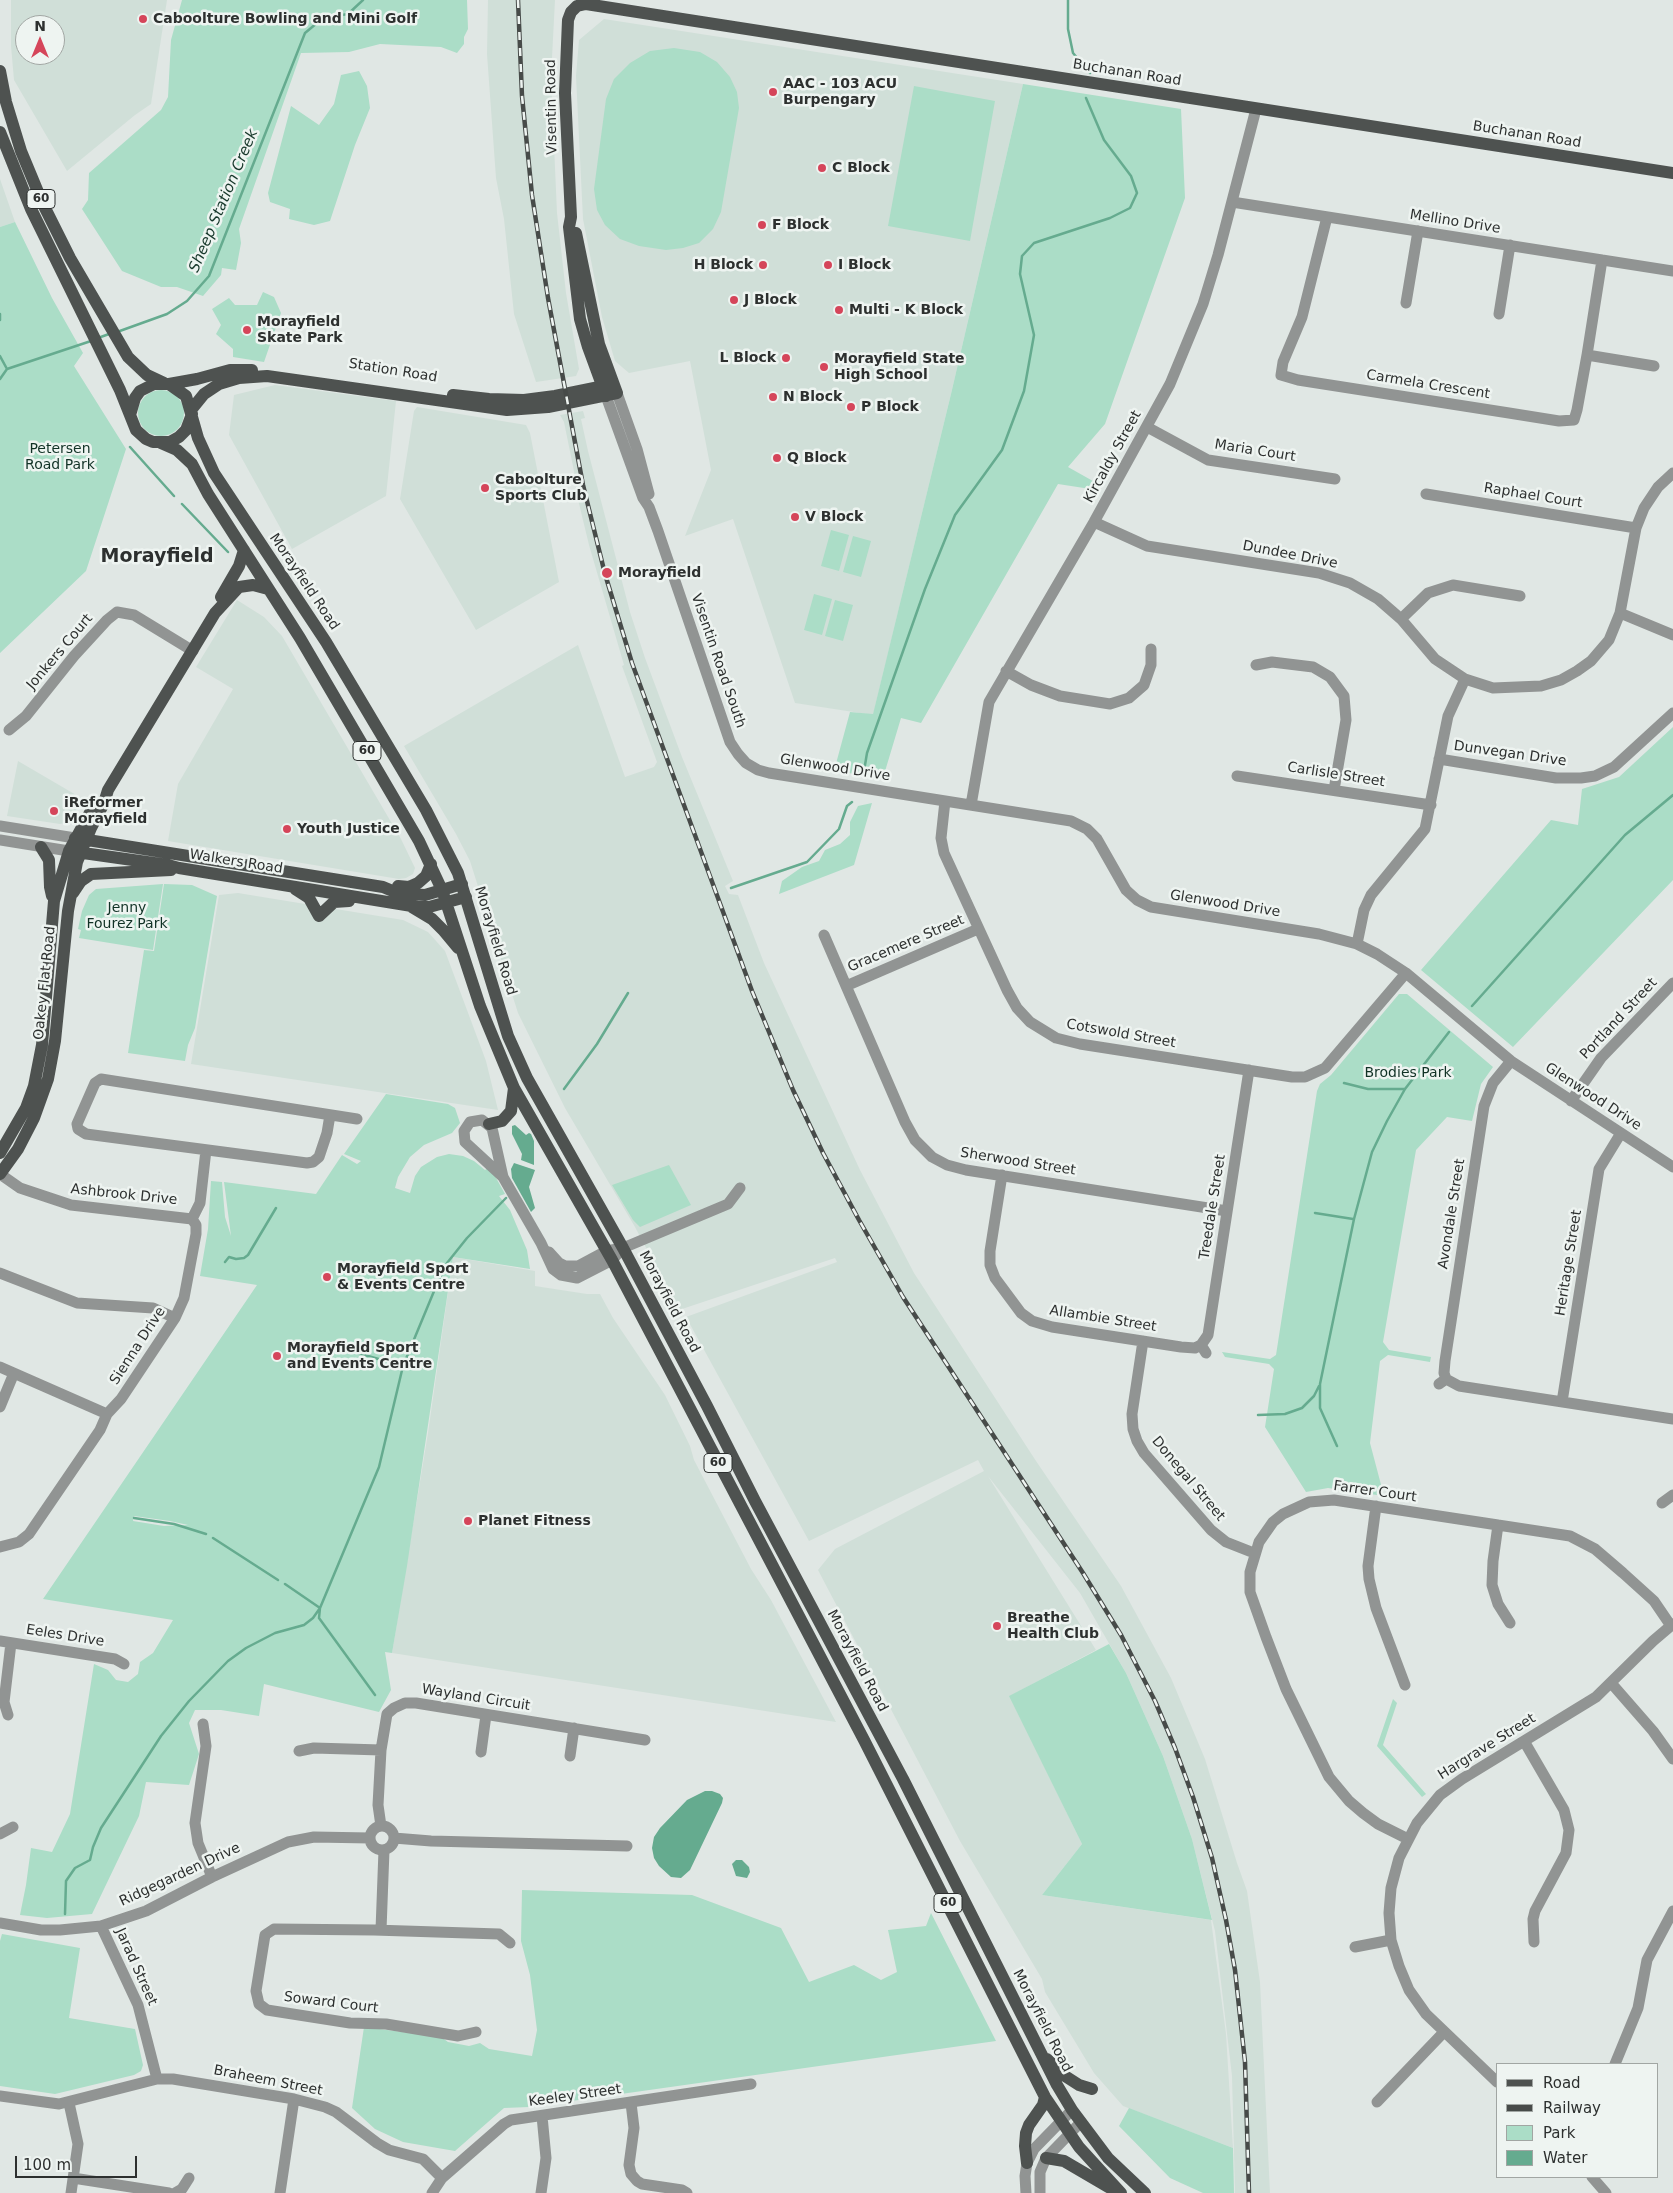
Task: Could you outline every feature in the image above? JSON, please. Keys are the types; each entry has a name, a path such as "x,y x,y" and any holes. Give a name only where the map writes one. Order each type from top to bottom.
{"main road":[{"name":"Buchanan Road","path":"576,3 1673,173"},
{"name":"Visentin Road","path":"576,3 568,20 565,93 571,252 580,319 588,347 610,390"},
{"name":"60","path":"0,71 10,116 31,176 66,249 104,318 134,363 147,375 166,383 186,396 192,412"},
{"name":"60","path":"0,132 30,209 141,435 146,439 177,450 192,464 208,494 372,759 431,864 442,890 480,1006 514,1088 609,1255 864,1740 1045,2097 1094,2166 1120,2193"},
{"name":"Station Road","path":"166,383 197,379 230,370 242,370 351,379 446,394 507,400 546,398 610,390"},
{"name":"Station Road","path":"192,412 204,394 219,384 239,378 267,376 507,410 548,408 610,390"},
{"path":"130,415 135,398 140,391 154,384 166,383"},
{"path":"161,443 174,440 183,434 192,412"},
{"name":"Morayfield Road","path":"192,412 198,438 214,473 344,672 442,839 462,884 508,1036 520,1064 544,1111 623,1248 906,1786 1040,2052 1072,2110 1108,2158 1145,2193"},
{"name":"Oakey Flat Road","path":"215,613 218,600 240,566 244,550"},
{"name":"Oakey Flat Road","path":"0,1153 26,1108 39,1062 54,901 98,799 108,790 215,613 239,587 253,585 268,589"},
{"name":"Walkers Road","path":"80,838 383,887 395,892 420,895 462,884"},
{"path":"41,846 49,860 50,887 54,901"},
{"name":"Walkers Road","path":"75,852 168,864 179,868 408,905 429,907 466,897"},
{"name":"Oakey Flat Road","path":"0,1174 18,1149 34,1118 48,1078 55,1041 64,937 71,895 75,852"},
{"path":"383,887 416,885 426,876 431,864"},
{"path":"71,895 81,881 91,874 168,871 179,868"},
{"path":"291,886 309,898 319,916 334,902 377,900"},
{"path":"408,905 432,919 463,952"},
{"path":"492,1130 511,1111 514,1088"},
{"path":"1040,2052 1065,2076 1079,2085 1092,2089"},
{"path":"1027,2163 1024,2146 1026,2133 1029,2125 1043,2105 1045,2097"},
{"path":"1046,2158 1064,2161 1120,2193"}],"street":[{"name":"Kircaldy Street","path":"971,805 989,702 1147,427 1170,384 1203,304 1256,109"},
{"name":"Mellino Drive","path":"1232,202 1673,271"},
{"name":"Carmela Crescent","path":"1327,217 1302,317 1283,362 1281,375 1298,380 1560,421 1574,420 1587,355 1602,260"},
{"path":"1406,303 1418,231"},
{"path":"1498,314 1510,246"},
{"path":"1587,355 1654,366"},
{"name":"Visentin Road South","path":"610,390 637,449 649,493 649,507 730,742 746,763"},
{"name":"Maria Court","path":"1147,427 1208,460 1335,479"},
{"name":"Dundee Drive","path":"1094,522 1147,546 1319,573 1350,583 1378,599 1401,619 1435,659 1465,679 1493,688 1541,686 1561,680 1591,661 1609,640 1620,613 1636,528 1644,508 1658,487 1673,473"},
{"name":"Raphael Court","path":"1426,494 1636,528"},
{"path":"1401,619 1428,593 1453,585 1520,596"},
{"name":"Jonkers Court","path":"9,730 26,716 74,656 107,620 117,612 134,615 193,651"},
{"path":"1620,613 1670,632 1673,635"},
{"path":"1006,671 1031,686 1060,696 1110,704 1129,698 1144,685 1151,665 1151,649"},
{"path":"1256,665 1272,662 1313,667 1330,677 1344,696 1346,720 1334,790"},
{"path":"1357,944 1364,910 1371,895 1425,829 1448,716 1465,679"},
{"name":"Dunvegan Drive","path":"1439,759 1556,778 1594,776 1614,767 1673,713"},
{"name":"Glenwood Drive","path":"746,763 758,770 769,773 1066,820 1082,826 1093,834 1104,847 1126,890 1137,900 1151,906 1319,934 1357,944 1377,954 1406,973 1511,1061 1673,1167"},
{"name":"Carlisle Street","path":"1237,776 1431,805"},
{"name":"Cotswold Street","path":"945,801 941,830 942,845 978,929 1017,1008 1030,1022 1048,1034 1080,1044 1298,1078 1321,1071 1406,973"},
{"name":"Walkers Road","path":"0,826 80,838"},
{"name":"Walkers Road","path":"0,840 75,852"},
{"name":"Gracemere Street","path":"846,986 978,929"},
{"name":"Sherwood Street","path":"824,935 905,1122 920,1146 932,1157 948,1165 1002,1175 1227,1210"},
{"name":"Portland Street","path":"1571,1101 1601,1058 1673,983"},
{"name":"Avondale Street","path":"1511,1061 1493,1083 1486,1096 1443,1382 1458,1386 1673,1419"},
{"name":"Treedale Street","path":"1204,1349 1208,1335 1250,1070"},
{"path":"330,1115 324,1145 319,1157 313,1162 307,1163 86,1134 78,1129 77,1124 95,1083 101,1079 357,1119"},
{"path":"503,1177 465,1142 463,1134 470,1122 478,1120 492,1130 503,1177 541,1243 553,1268 561,1275 577,1278 609,1255 623,1248 728,1204 740,1188"},
{"path":"474,1150 488,1147 492,1130"},
{"name":"Heritage Street","path":"1562,1402 1599,1169 1621,1134"},
{"name":"Sienna Drive","path":"0,1546 19,1542 29,1534 100,1430 107,1414 121,1399 176,1318 184,1298 196,1234 196,1225 192,1218 200,1203 206,1150"},
{"name":"Ashbrook Drive","path":"0,1174 20,1188 71,1205 192,1218"},
{"name":"Allambie Street","path":"1002,1175 990,1251 990,1265 995,1278 1015,1307 1032,1321 1045,1325 1204,1349"},
{"path":"0,1272 77,1303 153,1308 176,1318"},
{"name":"Donegal Street","path":"1143,1341 1132,1414 1133,1429 1137,1441 1144,1453 1211,1530 1226,1542 1254,1553"},
{"path":"0,1367 107,1414"},
{"path":"0,1407 14,1372"},
{"path":"1662,1503 1673,1495"},
{"name":"Farrer Court","path":"1408,1839 1378,1824 1363,1813 1339,1790 1322,1765 1286,1689 1254,1604 1250,1582 1254,1553 1265,1532 1273,1522 1295,1507 1308,1502 1328,1500 1570,1536 1585,1543 1604,1556 1654,1601 1672,1625"},
{"path":"1376,1506 1368,1566 1369,1579 1376,1608 1405,1685"},
{"path":"1498,1525 1492,1585 1498,1604 1510,1623"},
{"name":"Hargrave Street","path":"1496,2081 1426,2014 1409,1990 1398,1966 1391,1940 1389,1913 1391,1888 1399,1858 1408,1839 1432,1804 1451,1786 1596,1698 1612,1684 1653,1640 1672,1625"},
{"path":"6,1642 4,1702 8,1715"},
{"name":"Eeles Drive","path":"6,1642 115,1659 124,1664"},
{"path":"1612,1684 1653,1731 1673,1759"},
{"name":"Wayland Circuit","path":"381,1826 378,1805 381,1750 388,1714 394,1708 405,1703 416,1703 645,1740"},
{"path":"481,1752 486,1715"},
{"path":"203,1724 206,1746 195,1823 198,1843 212,1877"},
{"path":"570,1756 574,1728"},
{"path":"1524,1741 1564,1810 1569,1830 1566,1854 1535,1911 1533,1919 1534,1942"},
{"path":"299,1751 314,1748 381,1750"},
{"path":"381,1826 391,1829 394,1838 391,1846 384,1850 374,1847 370,1838 373,1830 381,1826"},
{"path":"0,1834 13,1827"},
{"name":"Ridgegarden Drive","path":"0,1923 41,1930 101,1926 146,1911 212,1877 295,1840 314,1837 370,1838"},
{"path":"394,1838 431,1841 627,1846"},
{"path":"381,1930 384,1850"},
{"path":"1615,2063 1638,2008 1647,1960 1670,1925 1673,1911"},
{"name":"Jarad Street","path":"101,1926 136,1997 157,2079"},
{"name":"Soward Court","path":"476,2032 458,2036 386,2024 350,2023 263,2008 259,2004 256,1991 267,1928 499,1934 510,1943"},
{"path":"1355,1947 1391,1940"},
{"path":"1377,2102 1444,2032"},
{"name":"Braheem Street","path":"0,2096 59,2104 69,2103 157,2079 294,2099 325,2107 336,2112 389,2150 424,2159 442,2178"},
{"name":"Keeley Street","path":"432,2193 442,2178 507,2122 751,2084"},
{"path":"280,2193 294,2099"},
{"path":"69,2103 78,2144 70,2193"},
{"path":"631,2103 634,2128 630,2165 631,2174 637,2182 642,2184 682,2190 687,2193"},
{"path":"1026,2193 1025,2176 1027,2163 1040,2141 1072,2110"},
{"path":"541,2193 546,2158 542,2116"},
{"path":"1040,2193 1040,2172 1046,2158 1081,2122"},
{"path":"73,2178 169,2193"},
{"path":"175,2193 182,2188 189,2178"},
{"path":"1593,2178 1606,2193"}],"shaded area":[{"path":"11,0 167,0 151,104 67,171 14,80 11,46"},
{"path":"488,0 555,0 551,77 557,213 566,293 579,369 576,376 536,382 514,314 504,219 496,178 487,54"},
{"name":"Morayfield State High School","path":"604,19 1023,84 951,394 873,715 795,703 733,519 685,536 711,470 690,361 629,373 615,361 602,317 583,219 576,76 579,40"},
{"path":"0,179 15,222 0,227"},
{"path":"275,385 396,401 386,496 292,549 229,435 234,395"},
{"path":"417,407 526,425 530,433 559,582 476,630 400,499 414,411"},
{"path":"583,411 585,418 581,419 588,451 630,612 682,757 733,881 725,886 729,894 738,895 764,963 860,1170 914,1273 1036,1461 1121,1586 1171,1678 1205,1759 1247,1891 1260,1982 1270,2193 1235,2193 1232,2076 1215,1931 1192,1839 1163,1756 1126,1673 1080,1593 988,1476 1096,1650 1010,1696 1082,1844 1042,1895 1211,1920 1226,2034 1233,2148 1123,2106 1094,2073 1045,1992 1042,1979 960,1841 818,1570 835,1549 984,1471 978,1460 809,1541 686,1317 837,1262 835,1258 679,1310 635,1227 565,1108 518,1013 470,861 404,746 578,645 625,777 654,767 657,762 622,666 624,665 589,545 575,487 577,486 564,422 560,415"},
{"path":"237,600 264,617 282,636 401,839 415,868 413,874 399,879 168,841 178,784 233,689 196,667"},
{"path":"18,761 83,799 71,820 60,824 7,816"},
{"path":"238,893 403,920 428,932 445,951 486,1061 498,1110 191,1064 219,895"},
{"path":"453,1257 535,1271 535,1286 587,1294 600,1294 613,1318 665,1395 690,1446 694,1460 751,1569 771,1600 836,1722 392,1653 428,1433"}],"green space":[{"path":"182,0 467,0 468,29 464,37 464,44 457,53 441,47 380,44 349,52 301,53 239,229 241,243 236,270 222,268 221,275 203,296 177,287 161,287 122,271 82,209 88,200 89,173 161,110 168,97 171,40"},
{"path":"674,48 700,52 717,62 730,77 737,92 739,108 721,212 713,229 699,243 683,248 666,250 639,246 620,239 605,225 597,210 594,189 606,99 614,79 630,63 650,51"},
{"path":"359,71 367,86 370,108 355,145 330,221 314,225 289,219 290,209 270,202 268,193 291,106 319,125 334,104 341,75"},
{"path":"1023,84 1181,109 1185,198 1105,424 1068,467 1100,485 1097,490 1058,484 921,723 901,718 883,778 834,771 850,712 873,714 951,394"},
{"path":"914,86 995,101 970,241 888,226"},
{"name":"Petersen Road Park","path":"15,222 52,298 83,353 74,366 126,449 86,571 0,653 0,227"},
{"name":"Morayfield Skate Park","path":"263,292 274,297 281,313 264,362 233,357 233,349 216,334 221,325 212,309 229,298 235,305 257,305"},
{"path":"161,390 174,394 180,400 184,413 180,426 174,432 161,436 148,432 142,426 138,413 142,400 148,394"},
{"path":"831,530 849,535 839,571 821,566"},
{"path":"853,536 871,541 861,577 843,572"},
{"path":"814,594 832,599 822,635 804,630"},
{"path":"835,600 853,605 843,641 825,636"},
{"path":"1673,727 1673,880 1513,1047 1421,970 1551,820 1578,825 1582,789 1619,777"},
{"path":"872,803 854,865 779,894 782,881 802,867 819,861 825,850 840,844 850,835 850,822 858,806"},
{"name":"Jenny Fourez Park","path":"163,884 153,950 79,938 81,930 78,929 82,911 89,895 96,889"},
{"path":"164,884 192,885 217,896 195,1028 188,1045 185,1061 128,1053 144,950 154,951"},
{"name":"Brodies Park","path":"1399,994 1407,994 1493,1067 1481,1084 1472,1121 1447,1117 1416,1150 1383,1342 1389,1350 1431,1357 1430,1362 1388,1355 1380,1361 1370,1443 1384,1496 1328,1488 1306,1492 1265,1427 1274,1369 1269,1364 1225,1357 1222,1352 1270,1359 1276,1355 1317,1091 1320,1084 1331,1075"},
{"path":"386,1094 448,1104 455,1108 460,1123 452,1133 424,1145 410,1157 398,1177 395,1188 410,1193 415,1176 421,1167 437,1157 449,1154 463,1156 474,1161 485,1170 488,1168 505,1194 499,1196 510,1210 527,1250 530,1269 453,1257 407,1566 392,1653 385,1652 391,1690 379,1712 264,1684 259,1716 221,1710 195,1710 189,1723 199,1754 189,1785 146,1782 139,1816 92,1914 47,1918 20,1915 31,1848 52,1852 70,1814 94,1664 108,1670 116,1680 128,1682 138,1674 140,1662 153,1653 173,1620 43,1599 257,1285 200,1276 208,1229 211,1181 222,1182 225,1217 231,1236 224,1182 316,1194 342,1155 357,1164 361,1161 344,1154","holes":["134,1516 188,1525 164,1526 133,1521"]},
{"path":"669,1165 691,1205 640,1227 633,1220 612,1185"},
{"path":"1109,1644 1126,1673 1163,1756 1192,1839 1212,1920 1042,1895 1082,1844 1009,1696"},
{"path":"1393,1699 1397,1703 1383,1745 1426,1794 1422,1797 1377,1746"},
{"path":"522,1890 692,1895 781,1928 809,1982 854,1965 881,1980 897,1972 888,1930 926,1926 931,1913 996,2041 529,2107 504,2108 455,2151 403,2142 375,2129 352,2108 364,2027 441,2037 448,2042 469,2046 480,2043 489,2049 532,2056 537,2030 530,1975 521,1941"},
{"path":"2,1934 80,1948 69,2018 135,2029 143,2065 141,2071 134,2075 55,2094 0,2086 0,1941"},
{"path":"1129,2108 1233,2148 1234,2193 1203,2193 1170,2178 1119,2126"}],"water":[{"path":"515,1125 526,1135 531,1134 534,1141 534,1165 521,1160 522,1154 512,1134 512,1126"},
{"path":"514,1163 535,1170 529,1187 535,1208 531,1212 512,1178 511,1169"},
{"path":"705,1791 720,1794 723,1798 722,1803 690,1870 681,1878 671,1877 659,1866 654,1858 652,1848 654,1837 660,1828 687,1800"},
{"path":"736,1860 742,1860 749,1867 750,1872 747,1878 736,1876 732,1864"}],"waterway":[{"name":"Sheep Station Creek","path":"117,332 167,314 187,301 209,276 305,33 323,18 348,14 363,0"},
{"path":"1068,0 1068,29 1073,53 1090,73"},
{"path":"864,771 867,753 925,589 955,515 1002,450 1024,391 1034,335 1020,274 1022,256 1034,243 1110,218 1130,208 1137,193 1131,176 1104,140 1086,98"},
{"name":"Sheep Station Creek","path":"0,314 0,320"},
{"name":"Sheep Station Creek","path":"98,338 109,334"},
{"name":"Sheep Station Creek","path":"0,356 7,369 91,341"},
{"path":"0,379 7,369"},
{"path":"130,447 174,496"},
{"path":"182,504 228,552"},
{"path":"1472,1006 1625,835 1673,795"},
{"path":"731,888 807,862 839,829 847,806 852,802"},
{"path":"564,1089 597,1044 628,993"},
{"path":"1337,1446 1320,1408 1320,1384 1354,1219 1372,1152 1405,1089 1449,1032"},
{"path":"1344,1083 1368,1089 1404,1089"},
{"path":"375,1695 319,1618 320,1608 379,1467 403,1366 437,1284 447,1263 467,1238 506,1198"},
{"path":"225,1262 229,1257 236,1259 244,1258 248,1255 276,1208"},
{"path":"1315,1213 1353,1219"},
{"path":"354,1352 403,1366"},
{"path":"1258,1415 1285,1414 1302,1408 1314,1396 1319,1386"},
{"path":"134,1518 174,1524 206,1534"},
{"path":"213,1538 278,1580"},
{"path":"65,1914 66,1881 75,1868 90,1860 101,1828 161,1736 189,1701 228,1661 246,1648 275,1633 304,1625 313,1618 320,1608 285,1584"}],"railway":[{"path":"518,0 522,96 532,195 548,298 583,485 605,574 632,663 752,991 793,1090 823,1153 903,1297 1083,1573 1121,1635 1155,1701 1175,1748 1212,1858 1235,1970 1245,2062 1249,2193"}],"place":[{"name":"Caboolture Bowling and Mini Golf","path":"143,19"},
{"name":"AAC - 103 ACU Burpengary","path":"773,92"},
{"name":"C Block","path":"822,168"},
{"name":"F Block","path":"762,225"},
{"name":"H Block","path":"763,265"},
{"name":"I Block","path":"828,265"},
{"name":"J Block","path":"734,300"},
{"name":"Multi - K Block","path":"839,310"},
{"name":"Morayfield Skate Park","path":"247,330"},
{"name":"L Block","path":"786,358"},
{"name":"Morayfield State High School","path":"824,367"},
{"name":"N Block","path":"773,397"},
{"name":"P Block","path":"851,407"},
{"name":"Q Block","path":"777,458"},
{"name":"Caboolture Sports Club","path":"485,488"},
{"name":"V Block","path":"795,517"},
{"name":"Morayfield","path":"607,573"},
{"name":"iReformer Morayfield","path":"54,811"},
{"name":"Youth Justice","path":"287,829"},
{"name":"Morayfield Sport & Events Centre","path":"327,1277"},
{"name":"Morayfield Sport and Events Centre","path":"277,1356"},
{"name":"Planet Fitness","path":"468,1521"},
{"name":"Breathe Health Club","path":"997,1626"}],"district":[{"name":"Morayfield","path":"157,557"}]}
